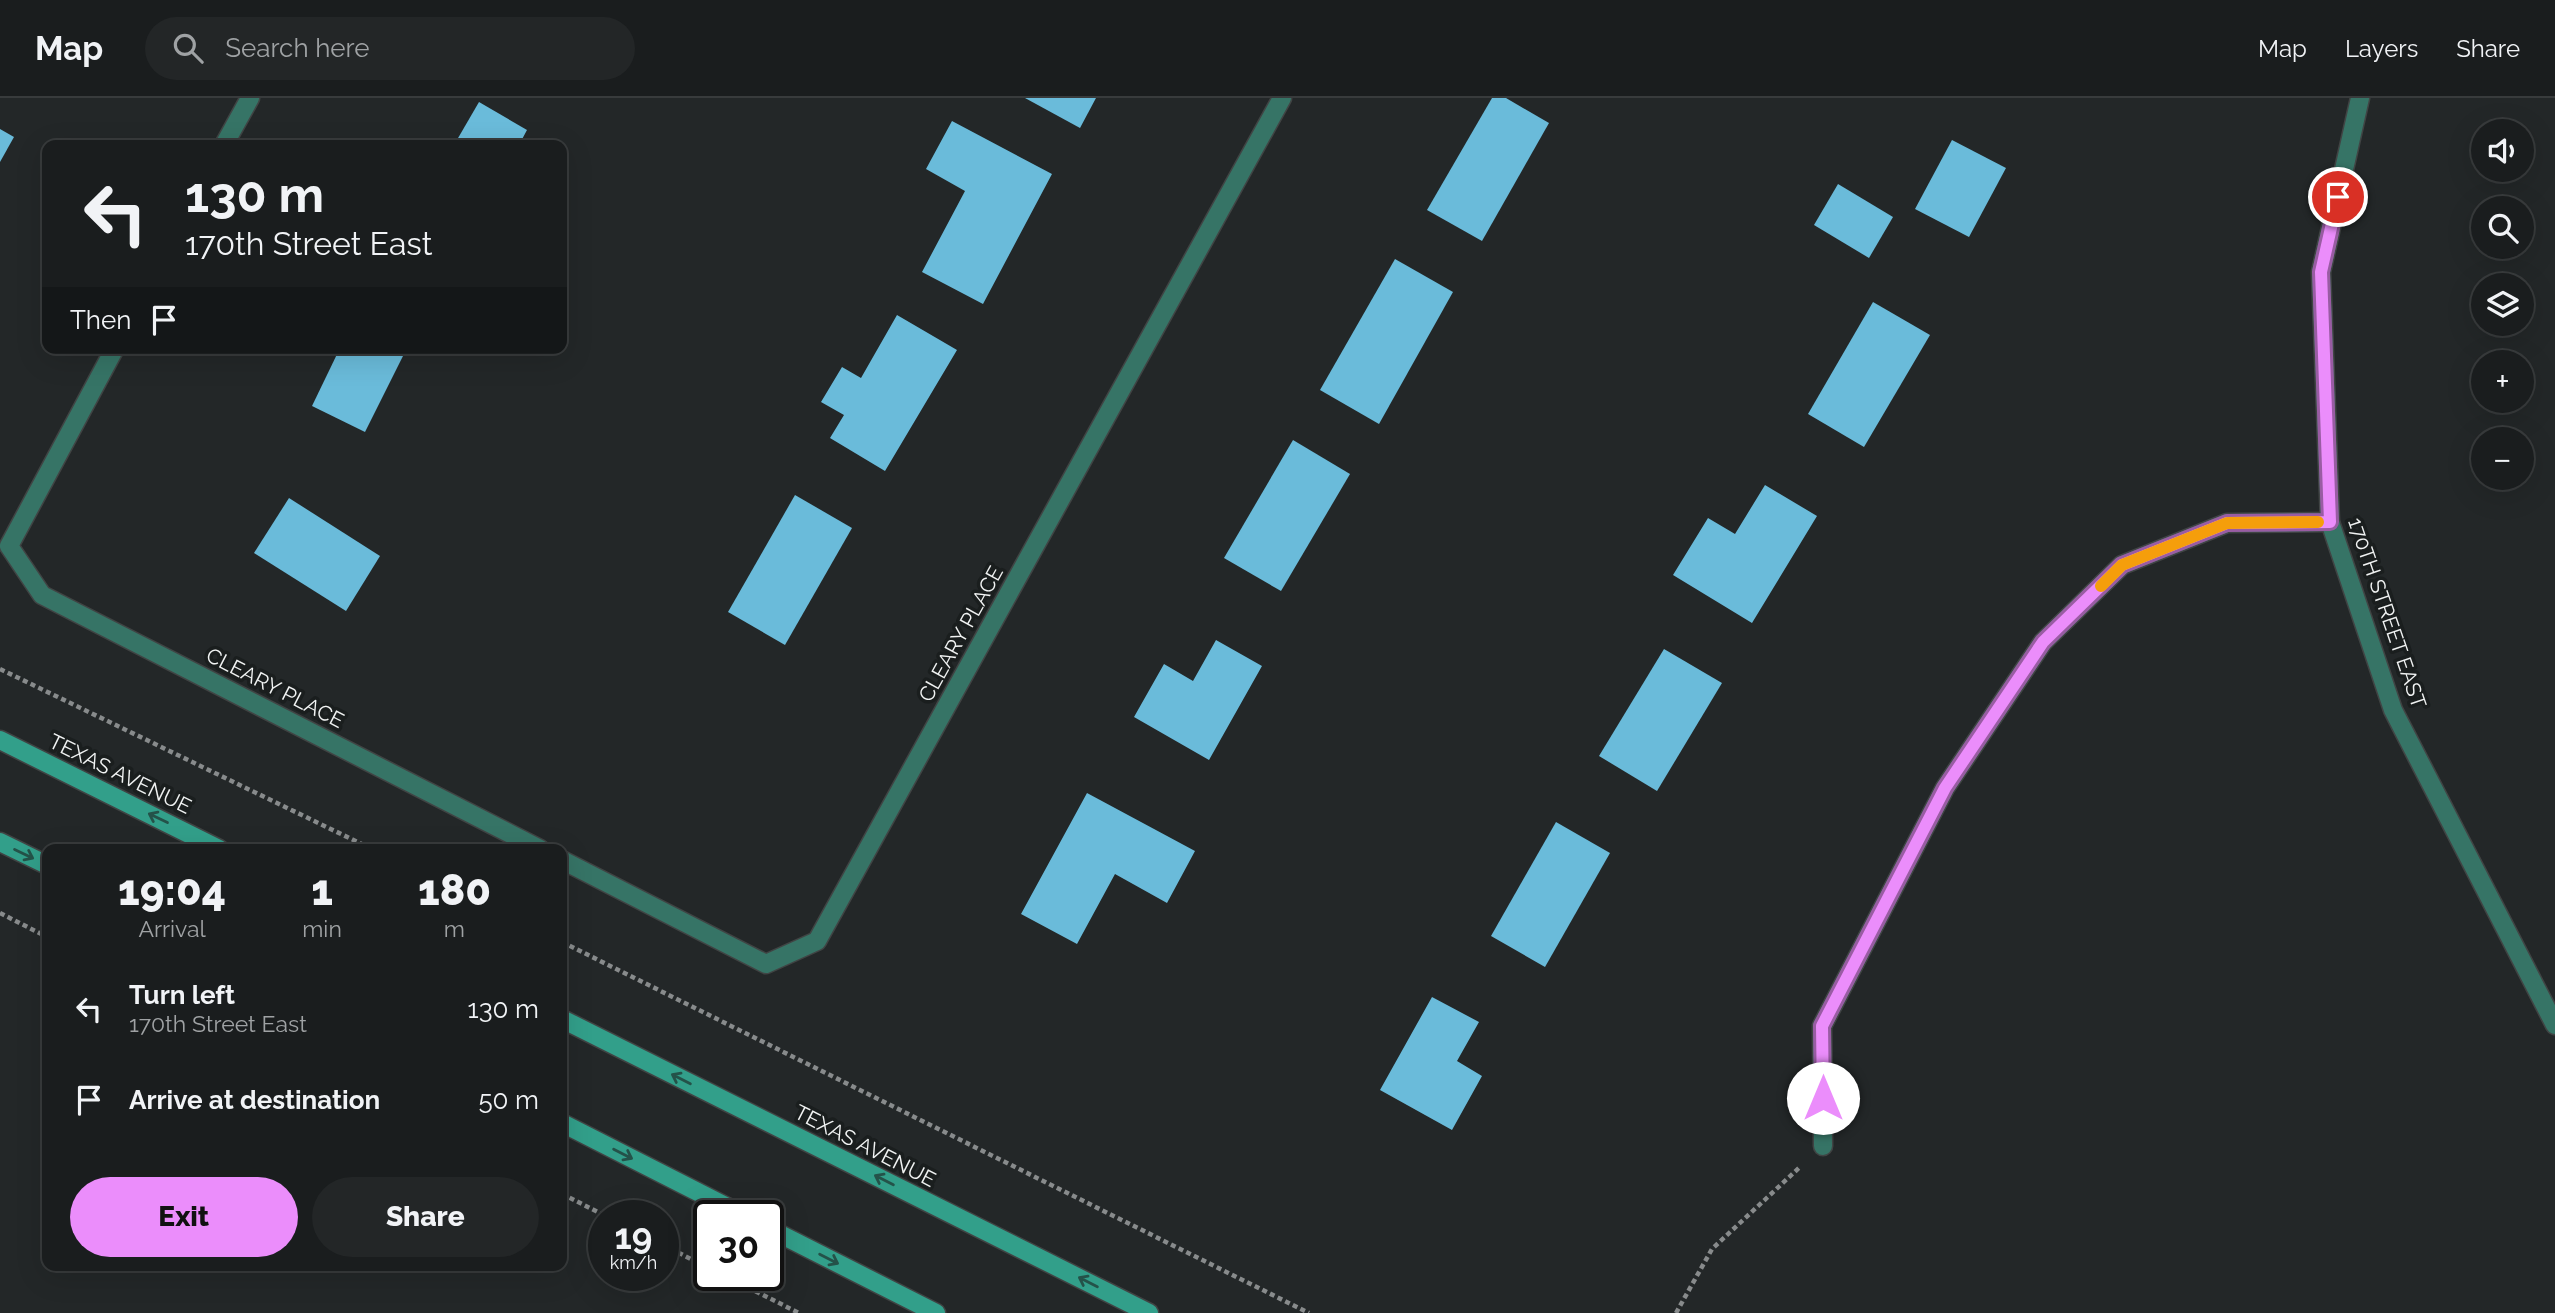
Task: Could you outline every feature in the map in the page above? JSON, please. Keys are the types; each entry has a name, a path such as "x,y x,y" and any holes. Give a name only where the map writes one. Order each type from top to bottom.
{"main road":[{"name":"TEXAS AVENUE","path":"0,740 209,844"},
{"path":"0,842 42,863"},
{"name":"TEXAS AVENUE","path":"567,1022 1149,1313"},
{"path":"567,1126 714,1200"},
{"path":"784,1236 936,1313"}],"street":[{"path":"227,140 250,98"},
{"name":"CLEARY PLACE","path":"567,863 766,964 817,941 1282,98"},
{"name":"170TH STREET EAST","path":"2360,98 2321,272 2330,522 2393,710 2555,1025"},
{"name":"CLEARY PLACE","path":"112,354 9,546 42,595 530,844"},
{"path":"1823,1146 1822,1026 1945,788 2043,642 2122,565 2227,523 2330,522"}],"path":[{"path":"0,670 362,844"},
{"path":"0,913 42,934"},
{"path":"567,944 1309,1313"},
{"path":"1676,1313 1712,1249 1823,1146"},
{"path":"567,1196 588,1207"},
{"path":"754,1291 799,1313"}],"building":[{"path":"1025,98 1096,98 1080,128"},
{"path":"1492,98 1506,98 1549,123 1482,241 1427,210"},
{"path":"479,102 527,130 522,140 457,140"},
{"path":"952,121 1052,174 983,304 922,272 965,191 926,169"},
{"path":"0,129 14,137 0,162"},
{"path":"1952,140 2006,168 1969,237 1915,209"},
{"path":"1838,184 1893,217 1869,258 1814,225"},
{"path":"1395,259 1453,292 1379,424 1320,390"},
{"path":"1873,302 1930,335 1864,447 1808,414"},
{"path":"897,315 957,350 885,471 830,438 844,415 821,402 842,367 861,378"},
{"path":"337,354 404,354 365,432 312,406"},
{"path":"1293,440 1350,474 1281,591 1224,558"},
{"path":"1765,485 1817,516 1752,623 1673,575 1708,518 1735,534"},
{"path":"795,495 852,528 785,645 728,612"},
{"path":"289,498 380,556 346,611 254,553"},
{"path":"1216,640 1262,666 1209,760 1134,717 1164,664 1193,681"},
{"path":"1664,649 1722,683 1657,791 1599,756"},
{"path":"1087,793 1195,851 1167,903 1115,874 1077,944 1021,914"},
{"path":"1556,822 1610,853 1545,967 1491,936"},
{"path":"1432,997 1479,1022 1457,1061 1482,1076 1452,1130 1380,1090"}],"slow traffic":[{"path":"2101,586 2122,565 2227,523 2318,522"}],"route":[{"path":"1823,1098 1822,1026 1945,788 2043,642 2122,565 2227,523 2330,522 2321,272 2338,197"}]}
